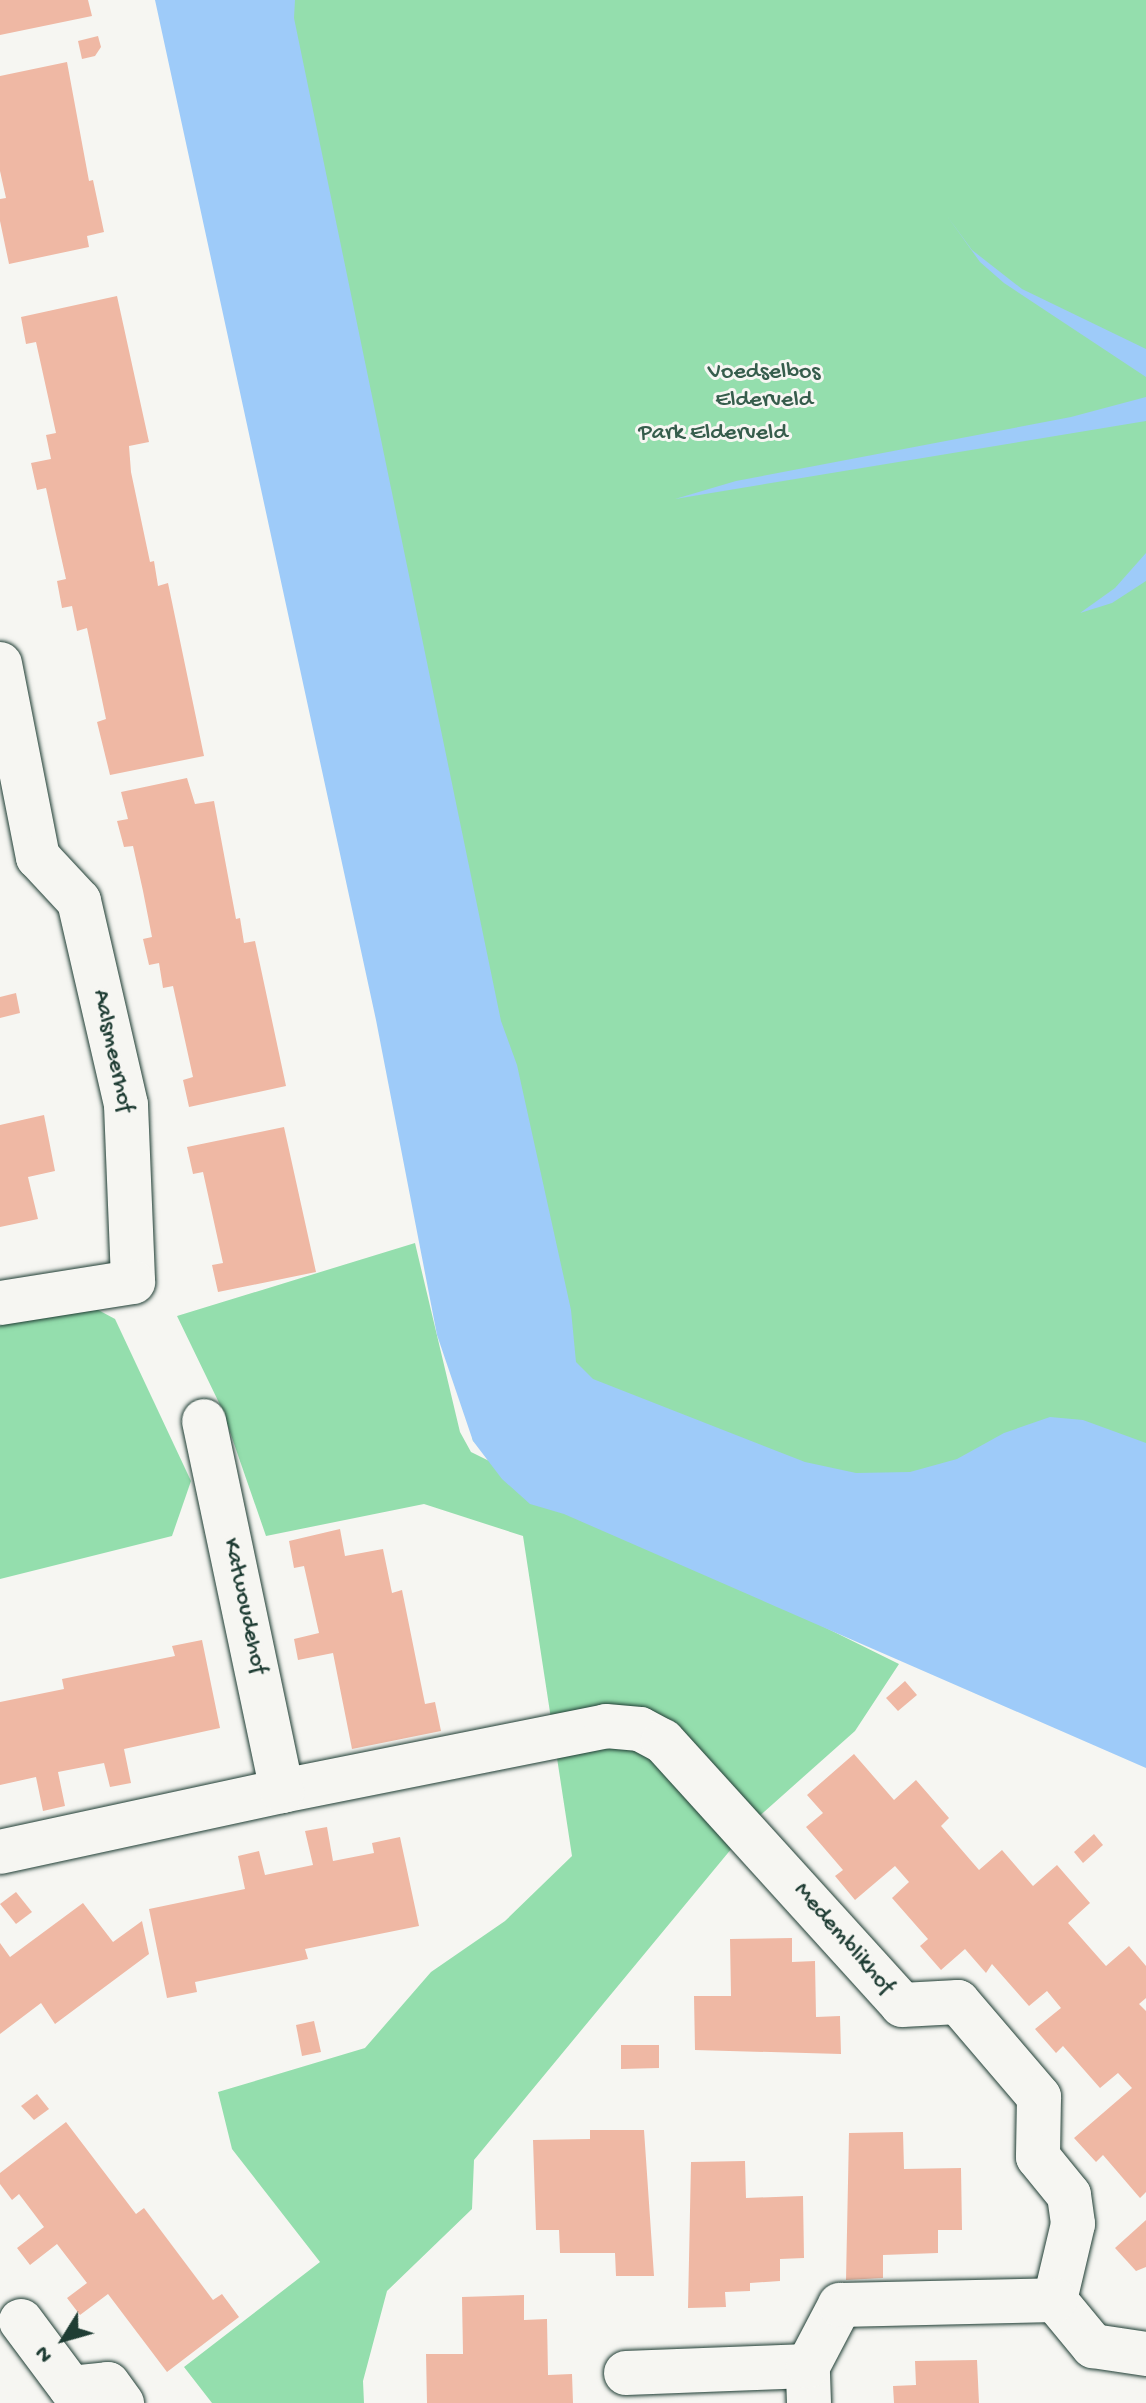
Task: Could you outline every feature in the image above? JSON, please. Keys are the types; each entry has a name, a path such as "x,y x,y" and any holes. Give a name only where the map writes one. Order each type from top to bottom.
{"street":[{"name":"Aalsmeerhof","path":"0,664 8,755 38,857 79,901 126,1105 133,1282 0,1303"},
{"name":"Katwoudehof","path":"204,1421 282,1791"},
{"name":"Medemblikhof","path":"282,1791 606,1726 640,1729 663,1741 733,1814 902,2005 958,2002 1039,2097 1038,2157 1069,2195 1073,2224 1055,2300"},
{"path":"0,1852 282,1791"},
{"path":"626,2373 808,2385 840,2305 1055,2300 1093,2346 1146,2354"},
{"path":"7,2317 71,2388 108,2384 122,2403"}],"green space":[{"name":"Voedselbos Elderveld","path":"183,0 1146,0 1146,1764 473,1441"},
{"path":"415,1243 460,1432 471,1452 899,1664 855,1731 756,1819 474,2160 472,2209 387,2291 363,2381 364,2403 212,2403 184,2367 320,2262 232,2149 218,2092 365,2048 431,1972 505,1921 572,1856 523,1536 424,1504 266,1536 222,1409 177,1316"},
{"path":"76,1298 115,1319 191,1481 172,1536 0,1579 0,1312"}],"water":[{"path":"155,0 295,0 294,18 501,1021 517,1065 571,1310 576,1362 593,1379 805,1462 856,1473 910,1472 957,1459 1004,1433 1050,1417 1083,1420 1146,1443 1146,1768 564,1514 530,1504 502,1479 473,1441 437,1335 376,1020"},
{"path":"947,216 972,250 1022,289 1146,349 1146,377 1004,283 980,262"},
{"path":"1146,397 1146,421 675,499 736,481 1071,417"},
{"path":"1146,553 1146,581 1112,603 1080,613 1115,588"}],"building":[{"path":"0,0 88,0 92,16 0,35"},
{"path":"98,36 101,47 95,56 82,59 78,41"},
{"path":"67,62 89,181 93,180 104,232 87,236 89,247 9,264 0,221 0,199 6,198 0,171 0,76"},
{"path":"117,296 149,442 129,446 131,472 158,586 168,583 204,756 110,775 97,722 106,719 87,628 77,631 72,606 62,608 57,581 66,579 46,488 37,490 31,463 51,459 46,435 56,433 36,342 26,344 21,317"},
{"path":"187,778 195,804 214,801 236,919 240,918 244,943 255,941 286,1086 189,1107 183,1080 193,1077 173,986 163,988 159,963 149,965 143,939 152,937 133,846 124,847 117,821 128,819 121,792"},
{"path":"16,993 20,1013 0,1018 0,997"},
{"path":"44,1115 55,1171 28,1177 38,1219 0,1227 0,1125"},
{"path":"284,1127 316,1272 218,1292 212,1265 223,1263 203,1172 193,1174 187,1147"},
{"path":"340,1529 345,1556 383,1549 392,1593 402,1590 425,1704 435,1702 441,1731 352,1749 333,1653 298,1660 294,1639 319,1633 304,1566 294,1568 289,1541"},
{"path":"202,1640 220,1728 124,1749 131,1783 110,1787 104,1763 58,1772 65,1806 43,1811 36,1777 0,1785 0,1702 64,1689 62,1679 175,1656 172,1646"},
{"path":"905,1681 917,1695 898,1711 886,1698"},
{"path":"854,1754 894,1800 916,1780 949,1818 941,1826 979,1870 1002,1850 1033,1886 1057,1865 1090,1903 1068,1923 1106,1966 1129,1946 1146,1966 1146,1998 1139,2004 1146,2011 1146,2192 1140,2198 1103,2155 1096,2162 1074,2138 1132,2088 1118,2073 1100,2088 1063,2046 1056,2053 1035,2029 1061,2008 1047,1991 1029,2006 992,1964 986,1973 965,1949 941,1970 920,1946 928,1939 892,1898 909,1882 895,1866 855,1900 835,1876 843,1870 806,1827 823,1813 807,1795"},
{"path":"327,1827 333,1861 374,1853 372,1843 400,1837 419,1926 305,1949 308,1959 195,1982 197,1992 167,1998 149,1909 245,1889 238,1856 259,1851 265,1875 313,1865 305,1831"},
{"path":"1094,1834 1103,1845 1083,1863 1074,1852"},
{"path":"16,1892 32,1912 16,1924 0,1904"},
{"path":"83,1903 113,1942 142,1921 149,1954 55,2024 41,2003 0,2034 0,1943 10,1957"},
{"path":"792,1938 792,1962 815,1961 816,2017 840,2016 841,2054 695,2050 694,1996 731,1996 730,1939"},
{"path":"314,2021 321,2052 302,2056 296,2025"},
{"path":"621,2045 659,2045 659,2068 621,2069"},
{"path":"37,2094 49,2109 34,2120 21,2106"},
{"path":"66,2122 136,2214 144,2208 213,2300 222,2294 239,2317 167,2372 108,2294 80,2315 67,2298 87,2283 57,2244 30,2265 17,2248 44,2227 19,2194 12,2200 0,2184 0,2173"},
{"path":"590,2130 644,2130 654,2276 616,2276 615,2253 560,2253 559,2230 536,2230 533,2140 590,2139"},
{"path":"903,2132 904,2169 961,2168 962,2230 938,2230 938,2253 883,2255 883,2278 846,2280 849,2133"},
{"path":"745,2161 746,2198 803,2196 804,2258 780,2259 780,2281 750,2283 750,2291 725,2292 726,2307 688,2308 691,2162"},
{"path":"1146,2220 1146,2267 1136,2271 1115,2248"},
{"path":"524,2295 524,2320 547,2319 548,2375 572,2374 573,2403 427,2403 426,2354 463,2354 462,2297"},
{"path":"977,2360 979,2403 894,2403 893,2386 916,2385 915,2361"}],"park label":[{"name":"Park Elderveld","path":"713,434"}]}
